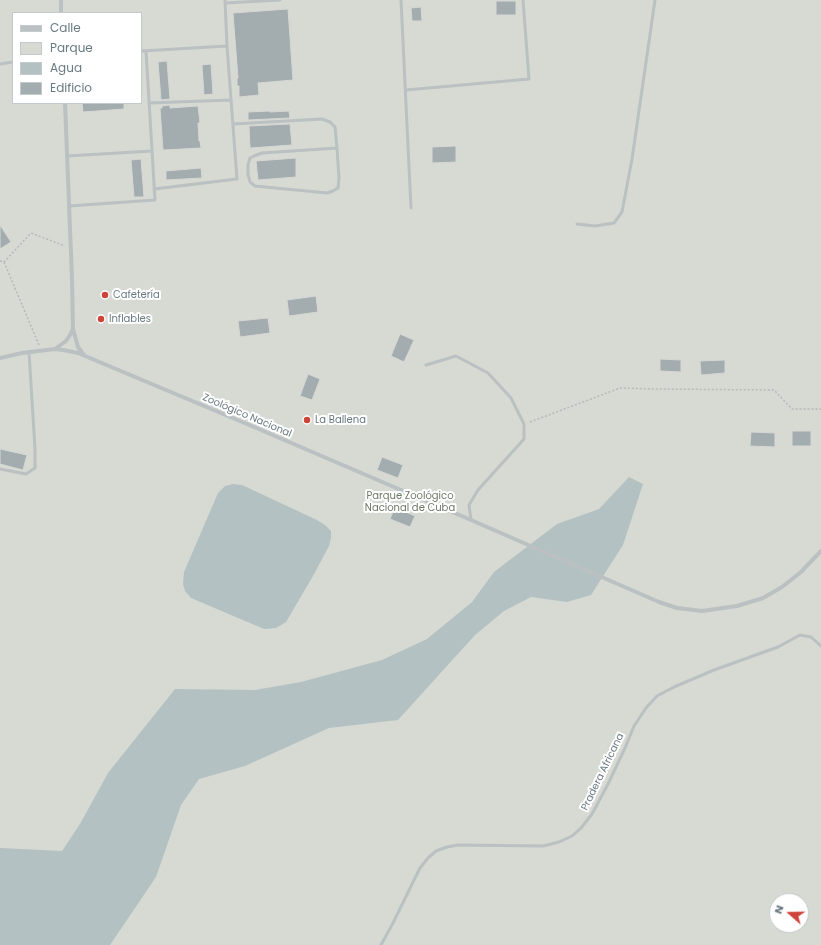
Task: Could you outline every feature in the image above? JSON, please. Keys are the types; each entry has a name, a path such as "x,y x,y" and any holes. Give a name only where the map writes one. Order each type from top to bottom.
{"street":[{"path":"61,0 61,12"},
{"path":"65,104 73,329 78,347 89,359"},
{"path":"55,349 66,341 73,329"},
{"name":"Zoológico Nacional","path":"0,358 41,350 55,349 71,351 247,424 633,591 677,608 702,611 737,606 763,598 782,587 801,572 821,551"}],"lane":[{"path":"154,189 237,179 225,2 280,0"},
{"path":"401,0 411,208"},
{"path":"406,90 529,79 523,0"},
{"path":"577,224 595,226 614,223 622,212 632,159 656,0"},
{"path":"142,51 227,46"},
{"path":"69,206 155,200 146,51"},
{"path":"0,64 12,62"},
{"path":"149,103 231,100"},
{"path":"233,124 322,119 330,122 335,127 337,148 339,178 338,188 327,193 255,186 250,182 248,174 250,158 254,156 262,153 337,148"},
{"path":"68,156 152,151"},
{"path":"0,469 26,474 35,468 29,352"},
{"path":"426,364 456,356 488,372 511,398 524,424 524,439 478,490 469,506 471,520"},
{"name":"Pradera Africana","path":"381,945 420,868 436,851 458,845 543,846 559,842 572,836 581,828 592,814 608,784 634,726 646,708 657,696 714,670 778,647 800,635 811,637 821,646"}],"path":[{"path":"4,262 31,233 71,248"},
{"path":"0,261 4,262"},
{"path":"4,262 41,350"},
{"path":"524,424 620,388 774,390 792,409 821,409"}],"green space":[{"name":"Parque Zoológico Nacional de Cuba","path":"0,0 821,0 821,945 0,945"}],"water":[{"path":"629,477 643,484 623,545 591,595 567,602 531,597 504,611 475,635 398,720 329,728 245,766 199,779 181,805 156,877 110,945 0,945 0,848 62,851 80,824 108,773 175,689 255,690 301,682 382,660 427,639 472,602 494,572 557,524 599,509"},
{"path":"233,484 242,485 317,520 331,531 329,546 313,576 286,622 276,628 264,629 191,598 185,591 183,584 184,572 218,493 225,486"}],"building":[{"path":"496,1 516,1 516,15 496,15"},
{"path":"421,7 422,21 412,21 411,8"},
{"path":"288,9 293,80 258,83 259,95 239,97 239,86 237,86 238,78 233,13"},
{"path":"167,61 170,99 161,100 158,62"},
{"path":"211,64 213,94 204,95 202,65"},
{"path":"82,104 124,104 124,109 83,112"},
{"path":"170,105 170,108 198,106 200,123 198,123 199,141 201,148 163,150 160,108 162,108 162,106"},
{"path":"289,111 290,118 248,120 248,112"},
{"path":"290,124 292,145 250,148 249,126"},
{"path":"456,146 456,162 432,163 432,147"},
{"path":"296,158 296,177 258,180 256,161"},
{"path":"141,159 144,197 134,197 131,160"},
{"path":"201,168 202,178 166,180 166,171"},
{"path":"0,225 11,242 0,249"},
{"path":"316,296 318,312 289,316 287,300"},
{"path":"268,318 270,333 240,337 238,321"},
{"path":"400,334 414,340 404,362 391,356"},
{"path":"660,359 681,360 681,372 660,371"},
{"path":"725,360 725,373 701,375 700,361"},
{"path":"308,374 320,379 312,400 300,396"},
{"path":"792,431 811,431 811,446 792,446"},
{"path":"751,432 775,433 775,447 750,446"},
{"path":"0,449 27,455 23,470 0,464"},
{"path":"382,457 403,465 398,478 377,470"},
{"path":"395,507 415,516 410,527 390,519"}],"place":[{"name":"Cafetería","path":"105,295"},
{"name":"Inflables","path":"101,319"},
{"name":"La Ballena","path":"307,420"}]}
